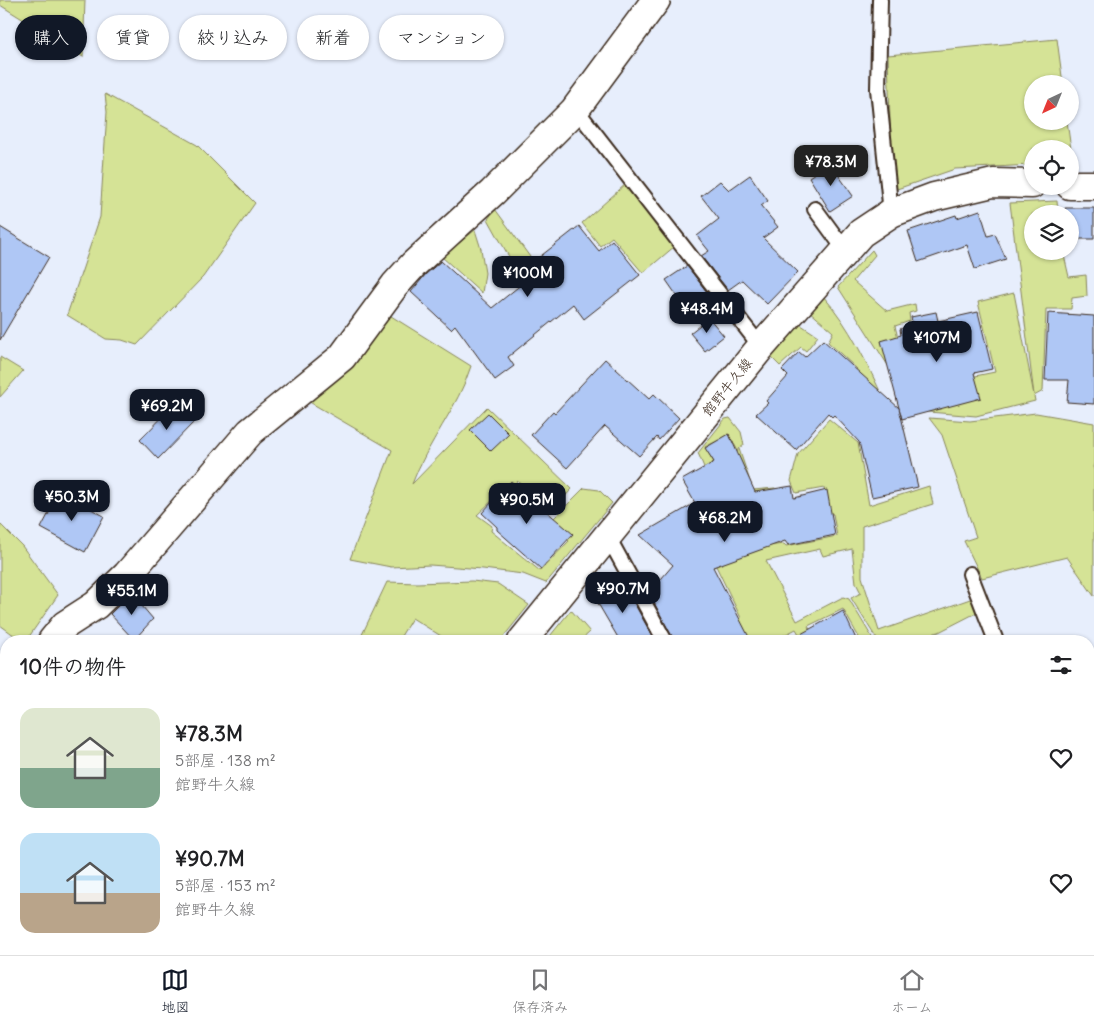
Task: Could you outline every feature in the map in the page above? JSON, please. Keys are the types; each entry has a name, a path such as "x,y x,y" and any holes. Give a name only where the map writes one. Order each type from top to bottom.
{"street":[{"path":"57,635 65,625 96,605 127,575 250,432 342,357 395,285 414,264 493,192 574,111 656,0"},
{"name":"館野牛久線","path":"527,635 761,347 861,233 891,213 927,199 993,183 1024,184"},
{"path":"1079,184 1094,185"}],"lane":[{"path":"880,0 878,89 891,213"},
{"path":"574,111 582,117 761,347"},
{"path":"815,210 845,250"},
{"path":"607,534 662,635"},
{"path":"970,574 994,635"}],"green space":[{"path":"0,0 85,0 84,15 16,15 0,5"},
{"path":"1057,39 1062,75 1024,75 1024,130 1068,130 1070,140 1024,140 1024,165 955,169 894,190 888,55"},
{"path":"105,94 197,145 255,203 203,277 137,345 122,340 106,339 67,315 100,217 107,112"},
{"path":"627,183 675,246 643,273 612,237 600,246 582,223"},
{"path":"1057,201 1057,205 1024,205 1024,260 1065,260 1069,277 1086,275 1087,296 1072,298 1071,309 1046,309 1043,391 1034,396 1035,401 976,416 917,411 838,287 872,250 875,255 853,281 887,311 915,304 916,311 909,313 910,321 895,326 911,389 995,372 978,302 1014,293 1034,395 1010,203"},
{"path":"495,209 530,257 517,271 488,219"},
{"path":"475,230 481,249 485,273 482,293 442,257"},
{"path":"823,296 850,332 884,400 841,388 857,369 828,342 833,332 808,310"},
{"path":"391,316 471,366 458,396 418,469 412,484 487,407 572,489 551,511 517,481 500,499 497,496 477,515 492,526 491,531 540,571 569,541 553,527 552,520 584,488 599,490 612,503 546,583 523,574 483,569 430,565 391,567 350,559 392,450 306,400 353,363"},
{"path":"798,323 818,336 806,351 801,347 780,366 771,357"},
{"path":"0,357 23,371 0,397"},
{"path":"1036,413 1094,423 1094,596 1067,557 982,578 964,541 976,537 942,435 929,418 970,421"},
{"path":"730,418 741,432 744,445 739,449 753,490 775,488 777,495 767,546 784,544 786,546 837,536 833,514 828,513 824,488 796,493 791,481 798,454 829,419 858,443 869,505 929,486 933,504 862,526 862,577 879,631 973,598 976,613 939,632 928,635 874,635 851,598 861,593 856,583 852,549 823,556 820,549 766,561 797,621 843,597 849,599 871,635 858,635 843,609 808,626 813,635 800,635 796,629 784,635 706,635 741,618 716,566 706,570 733,536 698,453 725,419","holes":["729,435 738,451 715,464 705,447"]},
{"path":"0,524 22,546 58,595 30,635 14,635 0,625"},
{"path":"472,581 498,584 529,605 505,635 439,635 412,618 402,635 362,635 387,582"},
{"path":"571,610 590,632 587,635 551,635"}],"building":[{"path":"830,163 853,196 830,211 809,177"},
{"path":"750,175 768,201 761,206 778,227 763,238 798,272 767,304 742,280 728,290 701,256 709,251 697,236 719,219 701,196 720,181 729,190"},
{"path":"1079,208 1094,208 1094,239 1079,239"},
{"path":"980,210 988,236 995,234 1006,259 975,269 967,245 918,262 908,231 956,215 957,218"},
{"path":"579,226 599,251 612,240 640,275 584,319 573,304 508,357 514,366 495,380 455,325 451,329 411,292 426,274 441,261 492,308 543,267 537,259"},
{"path":"0,227 49,257 0,340"},
{"path":"687,266 713,300 691,316 666,280"},
{"path":"936,312 938,321 978,312 992,369 974,373 981,398 902,419 881,341 901,335 900,329 913,326 911,317"},
{"path":"1048,313 1094,316 1094,404 1067,402 1069,380 1045,380"},
{"path":"709,318 724,336 705,351 690,333"},
{"path":"823,340 899,408 918,487 872,497 859,442 834,415 832,417 828,413 796,450 756,414 768,403 766,401 788,376 782,370 799,352 805,357"},
{"path":"605,359 649,399 654,394 679,418 659,440 657,437 639,456 605,426 567,468 531,435 553,411 555,413"},
{"path":"176,403 194,422 158,459 140,440"},
{"path":"488,413 509,434 491,451 470,430"},
{"path":"729,434 755,492 792,486 794,498 827,490 835,535 788,545 785,541 713,567 748,635 671,635 649,593 673,565 640,535 695,503 682,480 714,462 705,448"},
{"path":"511,481 573,534 541,569 497,530 497,527 482,513"},
{"path":"60,492 104,516 85,552 41,528"},
{"path":"621,579 652,635 616,635 593,595"},
{"path":"131,593 153,619 139,635 129,635 110,614"},
{"path":"843,611 854,635 799,635"}]}
